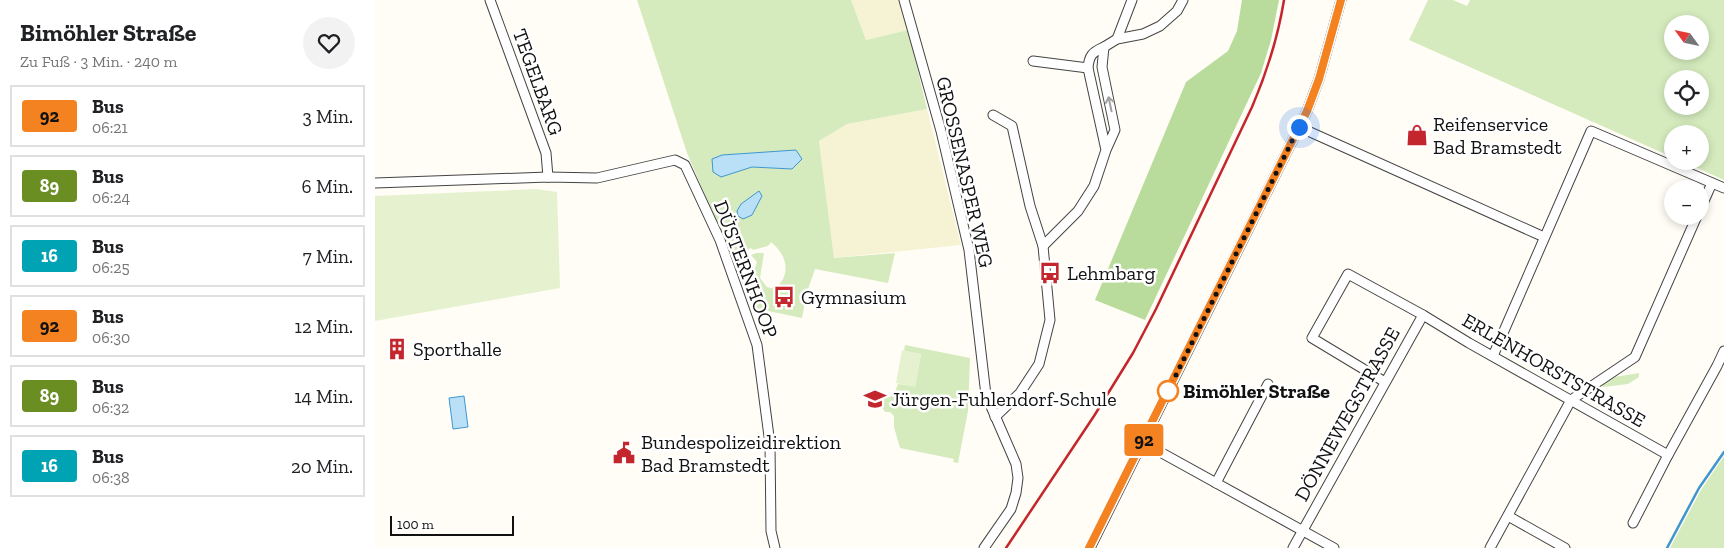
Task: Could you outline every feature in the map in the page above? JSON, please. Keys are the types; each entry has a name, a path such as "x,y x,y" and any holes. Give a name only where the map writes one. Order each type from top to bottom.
{"street":[{"name":"TEGELBARG","path":"490,0 546,153 548,177"},
{"name":"GROSSENASPER WEG","path":"904,0 941,131 969,250 986,395 1016,464 1018,478 1016,494 1011,509 983,548"},
{"path":"1117,39 1132,0"},
{"path":"1106,150 1088,68 1089,58 1093,52 1117,39 1143,34 1160,26 1177,11 1183,0"},
{"path":"1089,548 1299,127 1319,79 1341,0"},
{"path":"1043,246 1084,203 1094,186 1115,130 1102,67 1104,47"},
{"path":"1033,61 1088,68"},
{"path":"993,116 1011,126 1030,206 1043,246 1050,320 1039,364 1020,393 995,416"},
{"path":"1299,127 1544,237"},
{"path":"1493,356 1591,131 1724,188"},
{"name":"DÜSTERNHOOP","path":"548,177 597,178 675,160 685,165 720,240 757,345 770,444 771,531 775,548"},
{"path":"375,183 548,177"},
{"path":"1709,190 1712,183"},
{"path":"1490,548 1571,400 1635,357 1693,225"},
{"name":"ERLENHORSTSTRASSE","path":"1385,382 1312,338 1348,274 1668,455"},
{"name":"DÖNNEWEGSTRASSE","path":"1293,548 1423,315"},
{"path":"1633,523 1724,350"},
{"path":"1216,482 1268,384"},
{"path":"1142,442 1334,548"},
{"path":"1508,516 1565,548"}],"shaded area":[{"path":"851,0 900,0 908,30 866,40"},
{"path":"927,109 961,245 834,258 819,141 847,124"}],"green space":[{"path":"637,0 851,0 866,40 908,30 927,109 847,124 819,141 834,258 895,253 888,283 815,269 807,292 802,318 753,308 687,153","holes":["712,159 792,169 752,167 721,177","771,242 781,253 785,265 784,277 775,289 767,287 760,278 764,253 751,255 757,262 753,273 744,278 740,276 739,272 740,259 747,250 768,246"]},
{"path":"1242,0 1279,0 1271,40 1261,73 1145,320 1095,300 1186,82 1228,51 1237,31"},
{"path":"1428,0 1453,0 1467,6 1470,0 1724,0 1724,180 1702,170 1709,170 1709,125 1664,125 1664,153 1409,40"},
{"path":"536,189 557,192 560,288 375,321 375,196"},
{"path":"905,345 970,358 968,411 958,463 953,462 954,459 900,448 894,427 894,416 890,412 885,412 880,404 883,399 891,395 898,384 915,386 921,354 904,351"},
{"path":"902,350 921,354 915,387 896,383"},
{"path":"1639,373 1639,377 1628,384 1603,387 1600,383 1608,378"},
{"path":"1724,456 1724,548 1670,548 1701,490"}],"water":[{"path":"796,150 802,159 792,169 752,167 721,177 713,172 712,159 722,155"},
{"path":"759,191 762,196 752,215 743,219 738,216 737,211 741,204"},
{"path":"464,396 468,427 453,429 449,398"}],"waterway":[{"path":"1667,548 1699,488 1724,452"}],"railway":[{"path":"1006,548 1094,416 1133,353 1156,309 1252,107 1271,54 1284,0"}],"bus line":[{"name":"92","path":"1089,548 1307,111 1319,79 1341,0"}],"place":[{"name":"Reifenservice Bad Bramstedt","path":"1417,135"},
{"name":"Lehmbarg","path":"1050,273"},
{"name":"Gymnasium","path":"784,297"},
{"name":"Sporthalle","path":"397,349"},
{"name":"Bimöhler Straße","path":"1168,391"},
{"name":"Jürgen-Fuhlendorf-Schule","path":"875,399"},
{"name":"Bundespolizeidirektion Bad Bramstedt","path":"624,453"}],"route":[{"path":"1168,391 1299,127"}]}
